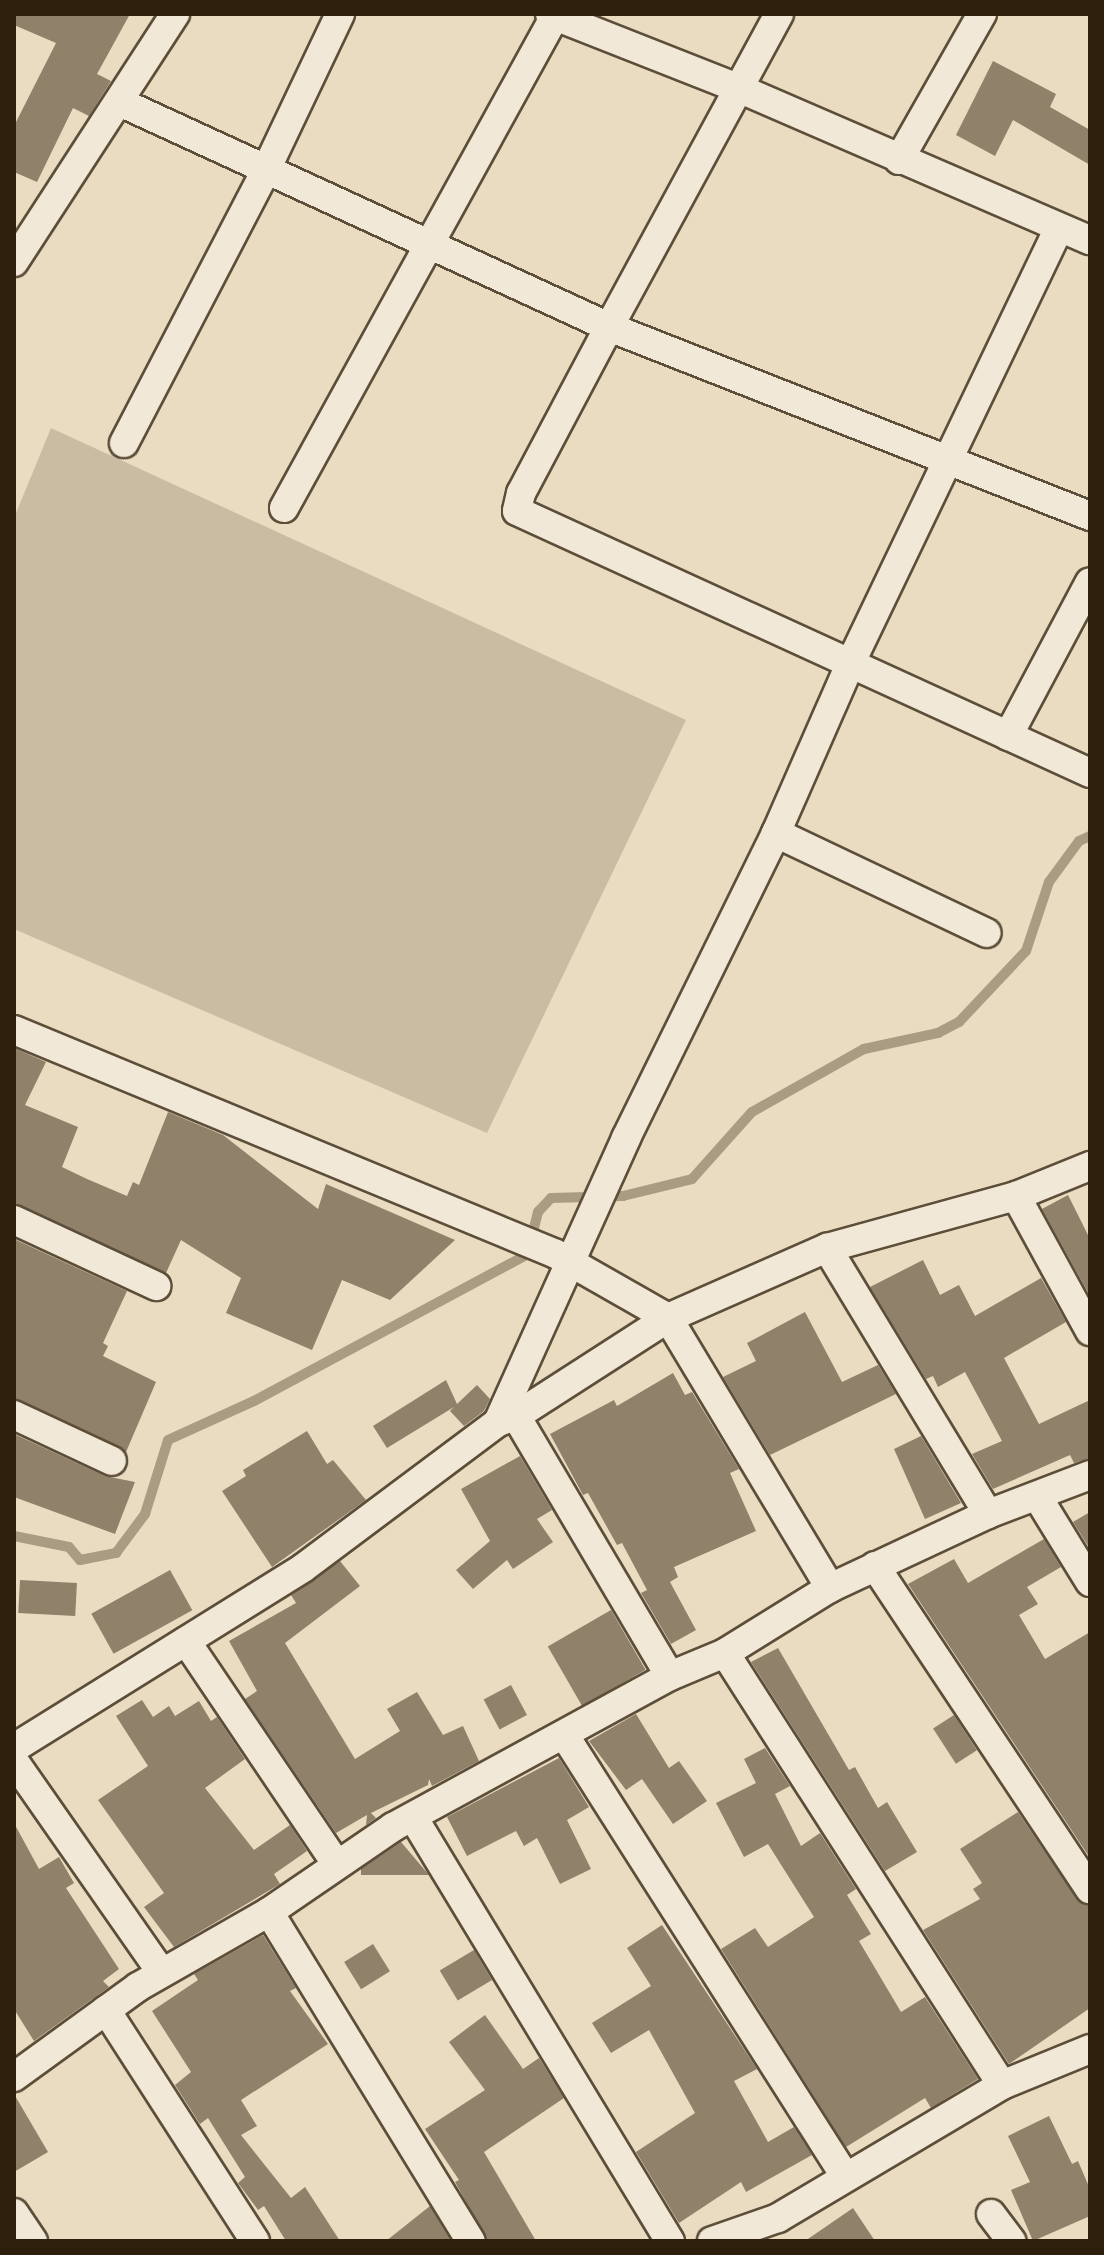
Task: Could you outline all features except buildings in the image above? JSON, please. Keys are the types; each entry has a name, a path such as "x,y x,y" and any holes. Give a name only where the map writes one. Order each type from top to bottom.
{"street":[{"path":"14,262 122,103 175,14"},
{"path":"124,443 265,172 340,14"},
{"path":"779,14 517,501 520,516 852,660 1090,773"},
{"path":"899,160 982,14"},
{"path":"284,508 554,15 738,88 1090,240"},
{"path":"122,103 265,172 431,244 609,327 1090,516"},
{"path":"507,1419 626,1138 776,833 852,660 1059,228"},
{"path":"1008,736 1090,582"},
{"path":"776,833 987,933"},
{"path":"14,1030 198,1102 573,1266 668,1318 830,1588"},
{"path":"14,1748 303,1568 507,1419 668,1318 827,1248 1016,1196 1090,1166"},
{"path":"1016,1196 1090,1331"},
{"path":"14,1220 156,1286"},
{"path":"827,1248 988,1514"},
{"path":"14,1415 112,1461"},
{"path":"507,1419 670,1676"},
{"path":"14,2077 161,1972 269,1912 336,1863 413,1817 670,1676 725,1653 830,1588 988,1514 1090,1475"},
{"path":"1037,1496 1090,1582"},
{"path":"875,1566 1090,1889"},
{"path":"186,1641 336,1863"},
{"path":"725,1653 1002,2085"},
{"path":"565,1736 845,2176"},
{"path":"14,1761 161,1972"},
{"path":"413,1817 670,2241"},
{"path":"269,1912 471,2241"},
{"path":"106,2010 255,2241"},
{"path":"712,2241 785,2230 845,2176 1002,2085 1090,2049"},
{"path":"14,2213 33,2241"},
{"path":"991,2214 1011,2241"}],"shaded area":[{"path":"51,428 686,720 487,1133 14,929 14,518"}],"waterway":[{"path":"533,1232 538,1212 551,1198 623,1196 692,1179 752,1112 864,1049 938,1033 959,1022 1026,951 1049,882 1079,841 1090,836"},
{"path":"14,1536 69,1547 80,1560 116,1553 145,1514 168,1440 254,1401 530,1253"}]}
